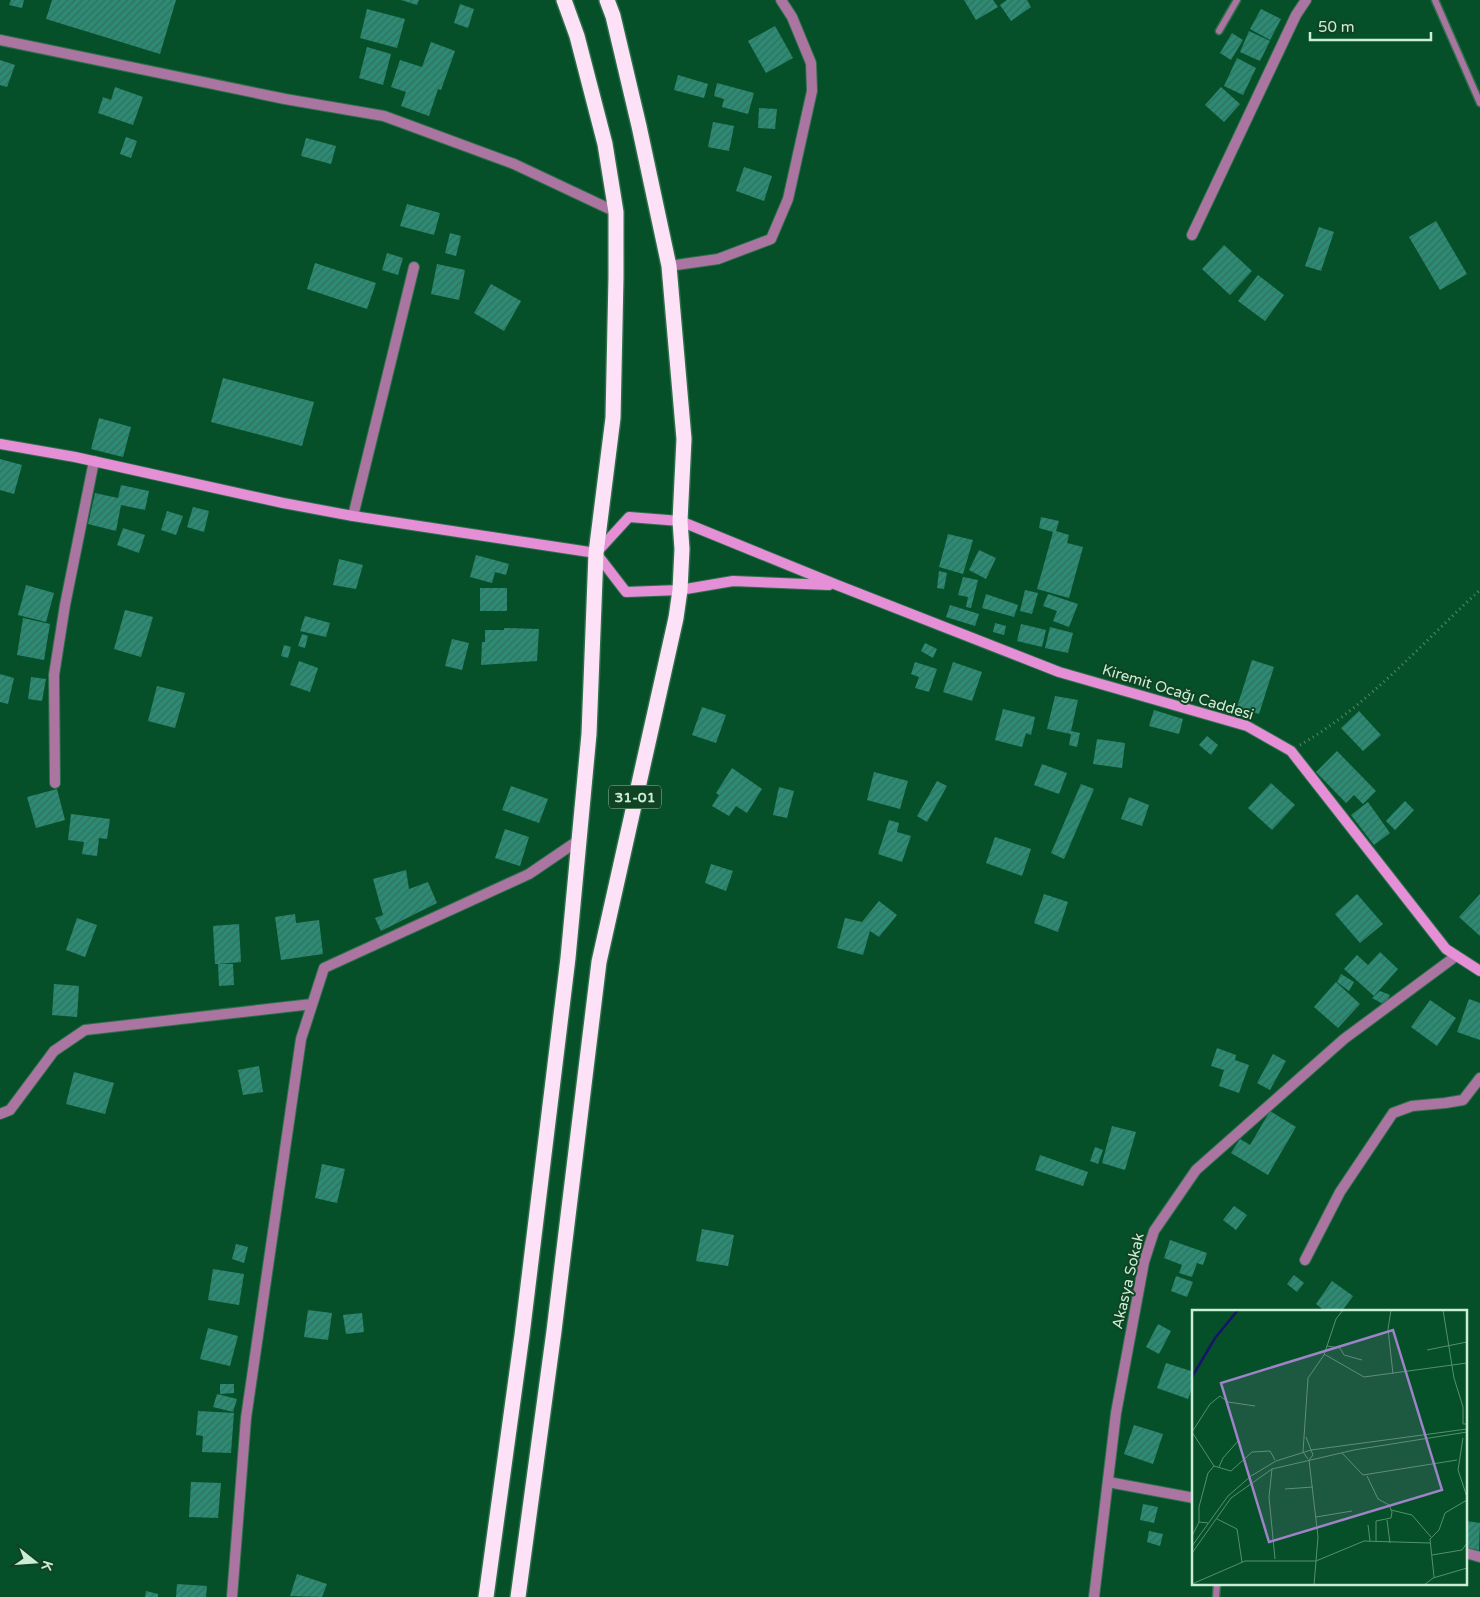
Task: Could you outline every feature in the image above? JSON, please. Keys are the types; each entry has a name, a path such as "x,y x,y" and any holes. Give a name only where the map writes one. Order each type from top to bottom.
{"highway":[{"path":"486,1597 522,1335 568,958 589,734 596,553 613,418 616,212 605,144 577,36 564,0"},
{"name":"31-01","path":"518,1597 554,1331 598,962 676,618 680,590 682,548 680,521 684,439 669,266 639,126 613,16 607,0"}],"street":[{"path":"669,266 718,260 771,239 788,200 812,91 811,62 792,17 781,0"},
{"path":"1192,235 1296,14 1306,0"},
{"path":"0,40 285,99 384,116 514,164 616,212"},
{"path":"353,516 414,267"},
{"path":"0,444 94,461 274,501 353,516 596,553 626,592 680,590 733,581 837,585"},
{"path":"55,783 54,674 65,605 94,461"},
{"name":"Kiremit Ocağı Caddesi","path":"596,553 629,517 680,521 1059,672 1247,726 1291,751 1446,949 1480,971"},
{"path":"232,1597 246,1418 301,1039 324,968 530,874 579,840"},
{"name":"Akasya Sokak","path":"1094,1597 1116,1413 1144,1262 1154,1232 1196,1170 1344,1039 1456,956"},
{"path":"0,1114 10,1110 54,1051 85,1030 312,1004"},
{"path":"1305,1260 1340,1192 1393,1113 1412,1106 1463,1100 1480,1078"},
{"path":"1108,1482 1192,1498"}],"lane":[{"path":"1219,31 1236,0"},
{"path":"1435,0 1480,103"},
{"path":"1216,1584 1216,1597"}],"path":[{"path":"1291,751 1327,730 1360,703 1480,590"}],"building":[{"path":"11,0 24,0 22,8 9,5"},
{"path":"52,0 176,0 160,54 46,19"},
{"path":"401,0 419,0 417,5"},
{"path":"964,0 993,0 998,7 976,20"},
{"path":"1007,0 1027,0 1031,7 1011,21 1000,5"},
{"path":"460,4 474,9 468,28 454,23"},
{"path":"367,9 405,19 397,48 360,38"},
{"path":"1261,9 1281,19 1270,40 1250,29"},
{"path":"775,26 793,58 766,73 748,41"},
{"path":"1249,31 1270,41 1260,61 1240,52"},
{"path":"1232,33 1243,40 1231,60 1220,53"},
{"path":"431,42 455,51 441,90 438,89 429,116 401,106 406,92 391,87 400,60 422,67"},
{"path":"367,47 391,54 383,85 359,78"},
{"path":"1237,58 1256,68 1243,95 1224,86"},
{"path":"0,60 15,65 7,87 0,85"},
{"path":"678,75 708,84 704,98 674,90"},
{"path":"717,83 754,93 748,114 722,107 724,99 714,96"},
{"path":"115,87 143,97 133,125 98,113 103,97 111,100"},
{"path":"1221,87 1240,104 1224,122 1205,105"},
{"path":"759,108 777,109 775,129 758,128"},
{"path":"713,122 734,126 729,151 708,147"},
{"path":"126,137 137,141 131,158 120,154"},
{"path":"306,138 336,146 331,164 301,156"},
{"path":"744,167 772,176 764,201 736,191"},
{"path":"407,204 440,213 434,235 400,226"},
{"path":"1436,221 1467,274 1440,290 1409,237"},
{"path":"1319,227 1334,232 1321,271 1305,266"},
{"path":"450,233 461,236 456,256 445,253"},
{"path":"1224,245 1252,271 1230,295 1202,269"},
{"path":"387,253 403,258 398,275 382,270"},
{"path":"315,263 376,283 367,309 307,289"},
{"path":"437,264 465,270 459,300 431,294"},
{"path":"1258,275 1284,295 1265,321 1238,301"},
{"path":"491,284 521,301 504,331 474,313"},
{"path":"223,378 314,402 302,446 211,422"},
{"path":"99,418 131,427 123,457 91,449"},
{"path":"0,459 22,465 14,494 0,490"},
{"path":"121,485 149,491 145,510 121,505 116,531 88,524 95,493 118,498"},
{"path":"193,507 209,511 204,532 187,527"},
{"path":"167,511 183,516 176,535 161,530"},
{"path":"1041,517 1059,521 1056,531 1069,535 1067,543 1083,547 1069,598 1037,589 1053,532 1039,528"},
{"path":"123,528 145,535 139,553 117,545"},
{"path":"948,534 973,540 963,574 939,567"},
{"path":"979,550 996,558 986,579 969,570"},
{"path":"476,555 509,564 506,575 495,572 492,583 470,577"},
{"path":"339,559 363,565 356,589 333,585"},
{"path":"939,571 947,573 944,589 937,588"},
{"path":"963,577 978,580 971,608 966,607 968,597 958,595"},
{"path":"26,585 54,593 46,622 18,615"},
{"path":"480,588 507,588 507,611 480,611"},
{"path":"1025,590 1038,593 1032,614 1020,611"},
{"path":"986,594 1018,605 1014,617 982,608"},
{"path":"1048,594 1078,604 1069,627 1053,621 1057,611 1043,606"},
{"path":"950,605 979,614 975,626 946,617"},
{"path":"125,610 153,617 141,657 114,649"},
{"path":"305,616 330,623 326,637 300,631"},
{"path":"23,618 50,624 44,660 17,655"},
{"path":"995,623 1006,626 1004,635 993,632"},
{"path":"1021,624 1046,630 1042,647 1017,641"},
{"path":"1050,627 1073,633 1068,653 1045,648"},
{"path":"504,628 539,629 537,661 481,665 482,642 485,642 485,630 504,630"},
{"path":"302,634 308,636 305,648 298,646"},
{"path":"452,639 469,643 462,670 445,666"},
{"path":"925,643 937,649 933,658 921,651"},
{"path":"284,645 291,647 288,658 281,656"},
{"path":"1252,660 1274,667 1259,714 1237,707"},
{"path":"299,661 318,668 310,692 290,685"},
{"path":"915,662 937,669 929,692 915,688 919,677 911,674"},
{"path":"953,662 982,672 972,701 943,692"},
{"path":"0,674 14,678 8,704 0,702"},
{"path":"31,677 46,679 42,701 28,699"},
{"path":"157,686 185,693 175,728 148,721"},
{"path":"1055,696 1078,700 1071,731 1080,733 1077,747 1069,745 1071,734 1047,729"},
{"path":"702,707 726,715 716,743 692,735"},
{"path":"1003,709 1035,717 1031,735 1026,733 1022,747 995,740"},
{"path":"1154,710 1183,719 1179,734 1149,726"},
{"path":"1359,711 1381,735 1363,751 1341,728"},
{"path":"1207,736 1218,745 1211,755 1199,745"},
{"path":"1097,739 1125,743 1122,768 1093,764"},
{"path":"1337,751 1376,791 1363,804 1354,795 1346,803 1316,772"},
{"path":"1042,764 1067,773 1059,794 1034,785"},
{"path":"732,768 762,789 747,813 736,806 729,816 712,806 719,795 716,793"},
{"path":"874,772 908,781 900,809 867,800"},
{"path":"937,781 947,786 927,822 917,816"},
{"path":"1271,783 1295,805 1272,830 1248,808"},
{"path":"1081,784 1094,789 1064,859 1051,853"},
{"path":"511,786 548,799 539,823 502,810"},
{"path":"779,787 794,791 787,818 773,815"},
{"path":"57,789 65,820 36,828 27,797"},
{"path":"1129,797 1149,805 1142,826 1121,819"},
{"path":"1405,801 1414,810 1395,830 1386,821"},
{"path":"1368,802 1390,833 1374,845 1351,815"},
{"path":"71,814 110,819 107,839 99,838 97,856 82,854 84,842 68,840"},
{"path":"889,820 899,823 897,832 911,836 902,862 878,854"},
{"path":"505,829 529,837 520,866 495,858"},
{"path":"995,837 1031,849 1022,876 986,863"},
{"path":"711,864 733,871 726,891 705,883"},
{"path":"406,870 409,889 428,882 437,903 381,931 375,918 383,915 373,879"},
{"path":"1044,894 1068,902 1058,932 1034,923"},
{"path":"1357,894 1383,924 1360,943 1335,914"},
{"path":"1480,894 1480,936 1459,917"},
{"path":"879,901 897,915 879,937 870,931 863,955 837,948 845,918 862,922"},
{"path":"295,914 296,923 319,920 323,954 281,960 275,917"},
{"path":"77,918 97,925 85,957 66,950"},
{"path":"239,924 241,962 219,964 233,964 234,985 219,986 218,964 215,964 213,926"},
{"path":"1380,952 1398,969 1374,996 1344,969 1357,955 1368,965"},
{"path":"1341,974 1354,982 1349,991 1337,982"},
{"path":"1336,982 1360,1004 1338,1028 1314,1007"},
{"path":"54,984 79,986 77,1017 52,1015"},
{"path":"1380,991 1390,995 1385,1005 1372,998"},
{"path":"1469,999 1480,1003 1480,1040 1457,1032"},
{"path":"1430,1000 1456,1018 1437,1046 1411,1027"},
{"path":"1217,1048 1236,1055 1235,1060 1249,1065 1239,1093 1219,1086 1224,1070 1211,1066"},
{"path":"1273,1054 1286,1061 1270,1090 1257,1083"},
{"path":"259,1066 263,1092 243,1095 238,1070"},
{"path":"74,1072 114,1083 105,1114 66,1104"},
{"path":"1270,1111 1296,1127 1268,1175 1231,1153 1240,1139 1250,1145"},
{"path":"1112,1126 1136,1132 1125,1170 1102,1163"},
{"path":"1095,1147 1103,1150 1098,1164 1090,1161"},
{"path":"1040,1155 1088,1172 1083,1186 1035,1170"},
{"path":"322,1164 345,1169 337,1203 315,1198"},
{"path":"1234,1206 1247,1215 1236,1230 1223,1220"},
{"path":"702,1229 734,1235 728,1266 696,1261"},
{"path":"1170,1240 1207,1253 1203,1265 1197,1263 1192,1277 1179,1273 1182,1265 1164,1258"},
{"path":"236,1244 248,1247 244,1263 232,1259"},
{"path":"213,1269 244,1274 239,1305 208,1300"},
{"path":"1294,1275 1304,1283 1297,1292 1287,1284"},
{"path":"1176,1276 1193,1282 1187,1297 1171,1291"},
{"path":"1332,1281 1353,1296 1343,1310 1324,1310 1316,1304"},
{"path":"308,1310 332,1313 328,1340 304,1337"},
{"path":"362,1313 364,1332 346,1334 343,1315"},
{"path":"1158,1324 1171,1331 1159,1354 1146,1347"},
{"path":"208,1328 238,1336 230,1366 200,1359"},
{"path":"1166,1363 1192,1371 1192,1388 1188,1399 1157,1388"},
{"path":"220,1384 234,1384 234,1393 220,1394"},
{"path":"217,1394 237,1399 233,1412 213,1407"},
{"path":"198,1411 234,1413 231,1453 202,1452 203,1436 196,1435"},
{"path":"1134,1425 1163,1434 1153,1464 1124,1454"},
{"path":"191,1482 221,1483 218,1518 189,1517"},
{"path":"1143,1504 1158,1507 1154,1523 1140,1520"},
{"path":"1468,1521 1480,1523 1479,1550 1468,1548"},
{"path":"1149,1531 1163,1534 1160,1546 1147,1542"},
{"path":"297,1574 327,1584 322,1597 290,1596"},
{"path":"177,1584 207,1586 206,1597 176,1597"},
{"path":"146,1591 158,1594 158,1597 145,1597"}]}
